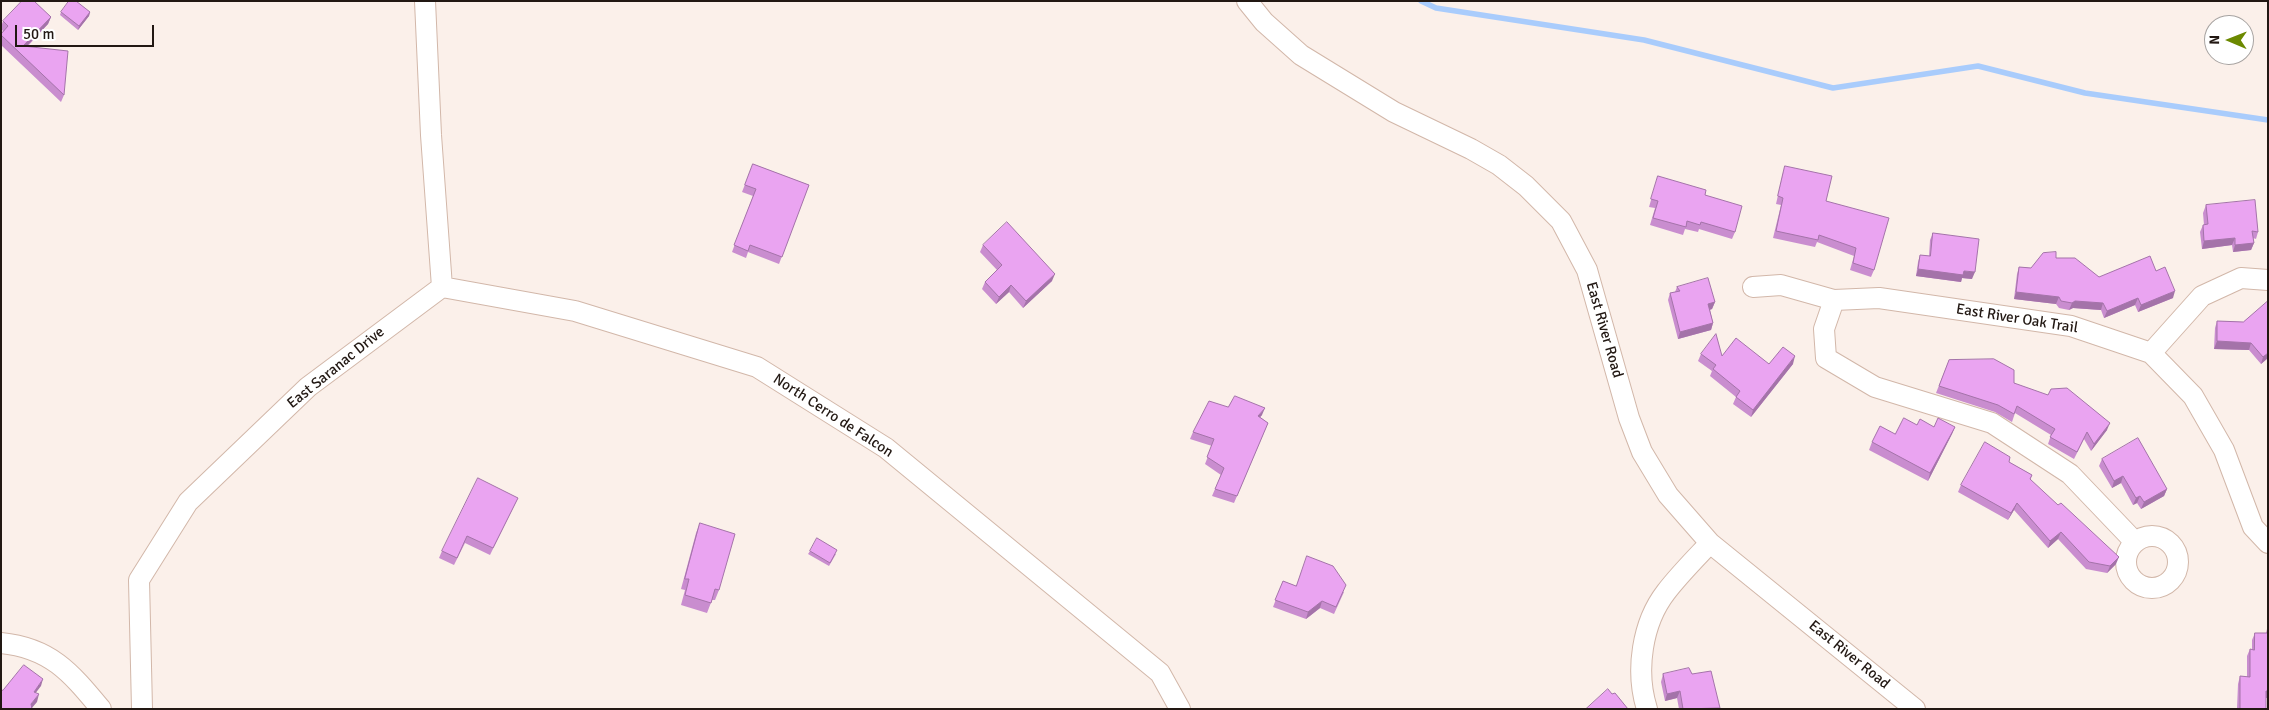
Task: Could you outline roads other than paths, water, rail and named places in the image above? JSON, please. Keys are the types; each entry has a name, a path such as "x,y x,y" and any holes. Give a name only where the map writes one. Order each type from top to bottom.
{"street":[{"path":"425,1 431,135 442,286"},
{"name":"East River Road","path":"1246,1 1264,22 1301,55 1386,108 1499,165 1526,186 1561,222 1587,270 1629,418 1642,452 1668,495 1710,543 1914,709"},
{"path":"2152,353 2202,296 2241,278 2268,280"},
{"name":"East River Oak Trail","path":"1754,288 1781,285 1834,300 1879,298 2072,326 2152,353 2193,396 2224,450 2253,527 2268,543"},
{"name":"North Cerro de Falcon","path":"442,286 575,310 756,367 886,448 1160,673 1180,709"},
{"name":"East Saranac Drive","path":"142,709 140,580 188,502 308,387 442,286"},
{"path":"1834,300 1824,329 1826,358 1875,387 1992,423 2070,474 2135,542"},
{"path":"1647,709 1642,682 1643,647 1652,618 1666,592 1710,543"},
{"path":"1,643 16,644 50,657 68,670 101,709"}],"waterway":[{"path":"1421,1 1436,8 1644,40 1833,88 1978,66 2085,93 2268,120"}]}
